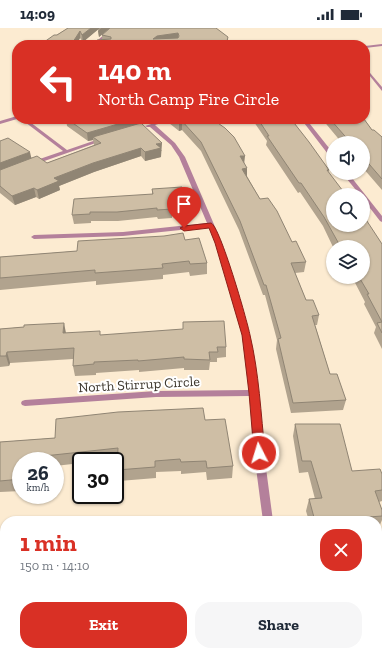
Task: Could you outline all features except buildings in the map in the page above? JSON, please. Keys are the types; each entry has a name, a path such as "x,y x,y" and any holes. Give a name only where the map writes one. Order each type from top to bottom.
{"street":[{"path":"101,40 114,28"},
{"path":"370,46 382,45"},
{"path":"0,122 12,118"},
{"path":"30,124 66,151"},
{"path":"154,124 147,126 173,144 182,157 223,257 246,335 267,516"},
{"path":"307,124 326,148"},
{"path":"29,165 66,151 114,136"},
{"path":"351,180 357,188"},
{"path":"370,204 382,220"},
{"path":"34,237 80,237 142,233 211,225"},
{"name":"North Stirrup Circle","path":"24,403 156,394 254,393"}],"lane":[{"path":"370,74 382,90"}],"route":[{"path":"184,228 211,225 219,243 246,335 254,393 259,453"}]}
